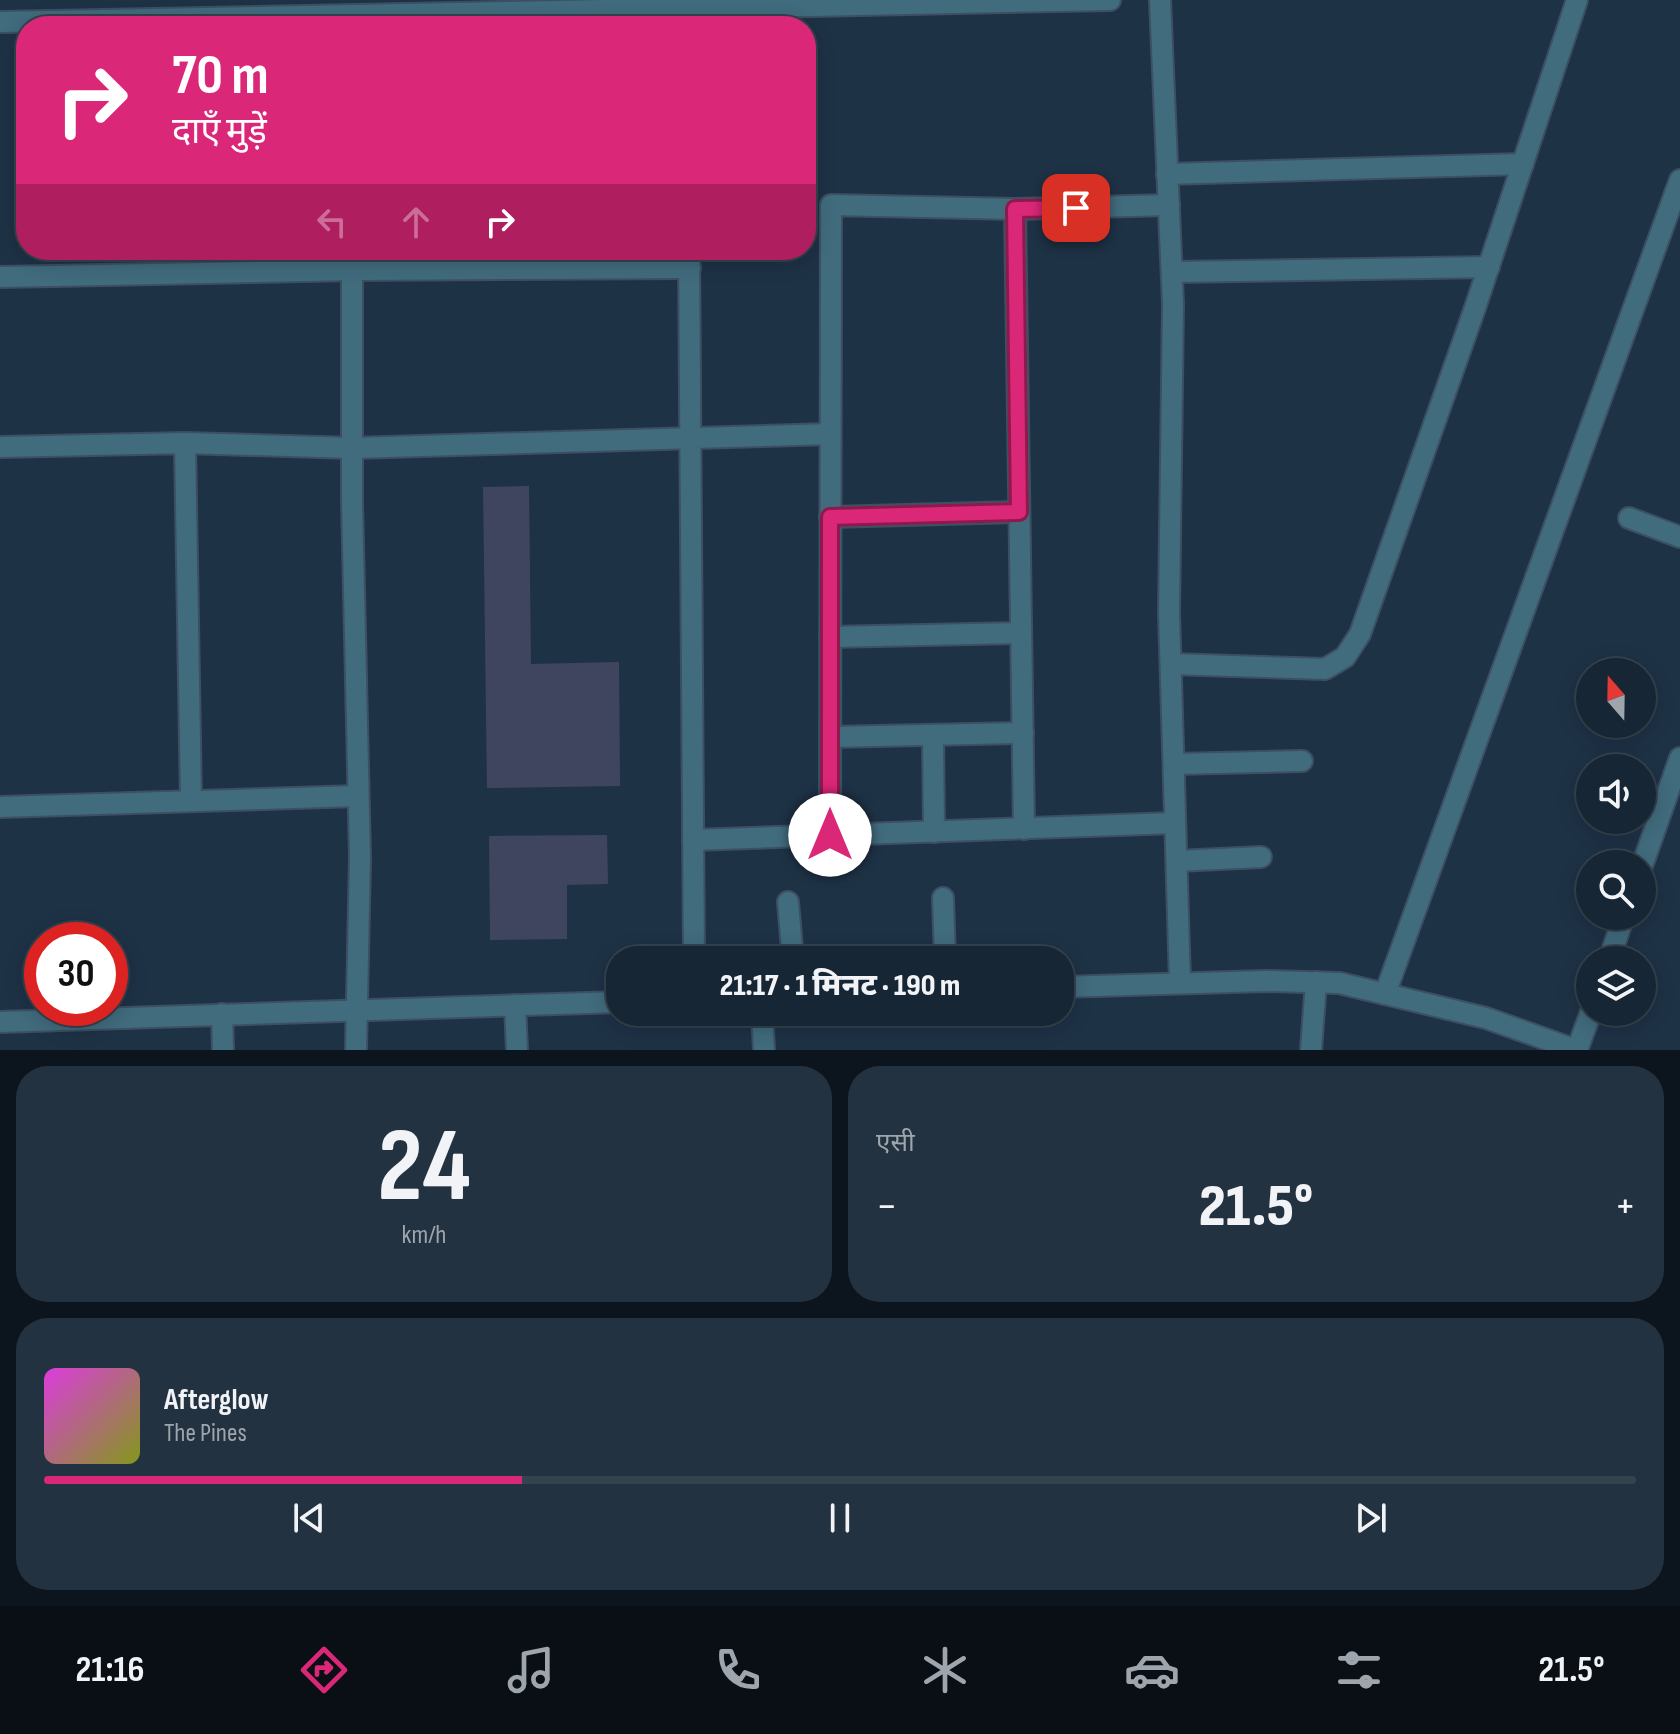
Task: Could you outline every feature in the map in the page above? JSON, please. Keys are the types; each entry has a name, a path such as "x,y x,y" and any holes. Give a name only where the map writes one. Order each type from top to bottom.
{"street":[{"path":"145,16 362,7 679,16 1110,0"},
{"path":"1160,0 1172,272 1171,664 1180,983"},
{"path":"1171,664 1325,669 1345,657 1360,634 1489,267 1577,0"},
{"path":"1167,174 1523,164"},
{"path":"1385,994 1680,180"},
{"path":"830,835 831,205 1015,209 1169,205"},
{"path":"1015,209 1024,829"},
{"path":"0,277 659,260"},
{"path":"690,260 694,946"},
{"path":"1172,272 1489,267"},
{"path":"352,270 358,796 356,1050"},
{"path":"0,447 185,443 352,448 830,434"},
{"path":"185,443 191,801"},
{"path":"830,517 1019,512"},
{"path":"1629,518 1680,537"},
{"path":"830,637 1021,633"},
{"path":"830,737 1023,733"},
{"path":"933,735 934,832"},
{"path":"1648,850 1680,758"},
{"path":"1174,764 1302,761"},
{"path":"0,807 358,796"},
{"path":"693,840 1175,823"},
{"path":"1177,861 1261,857"},
{"path":"943,898 945,946"},
{"path":"788,902 792,946"},
{"path":"1074,987 1266,981 1339,983 1486,1018 1576,1050 1585,1026"},
{"path":"1311,1050 1316,982"},
{"path":"0,1022 606,1002"},
{"path":"515,1005 517,1050"},
{"path":"222,1014 223,1050"},
{"path":"763,1026 764,1050"}],"building":[{"path":"529,486 531,664 619,662 620,786 487,788 483,487"},
{"path":"607,835 608,884 567,885 567,939 490,940 489,836"}],"route":[{"path":"830,835 830,517 1019,512 1015,209 1076,208"}]}
